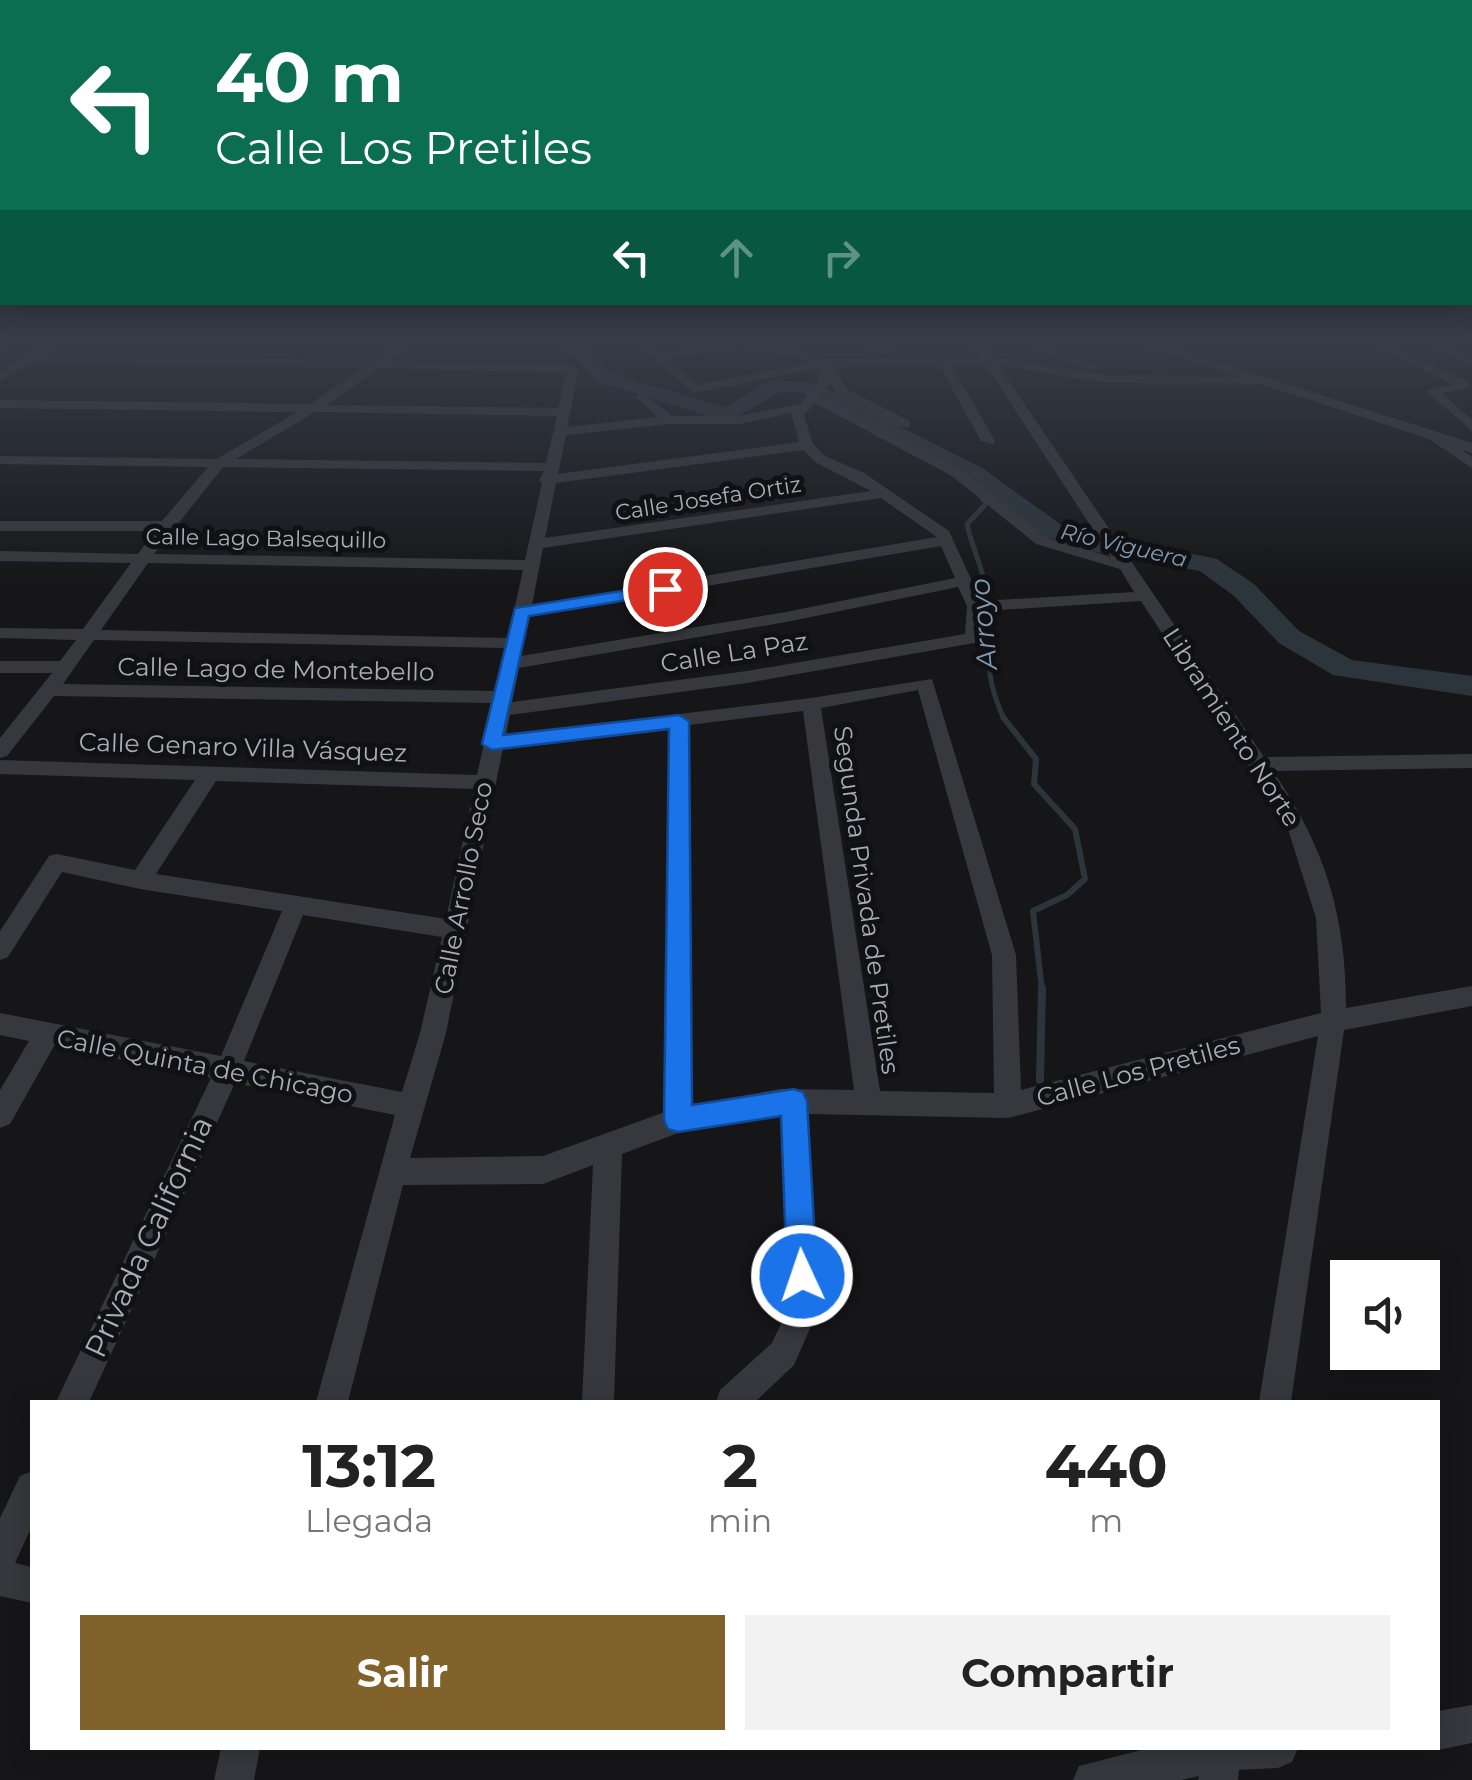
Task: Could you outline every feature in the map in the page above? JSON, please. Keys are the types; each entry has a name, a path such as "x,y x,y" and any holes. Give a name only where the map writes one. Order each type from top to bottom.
{"street":[{"path":"0,751 50,690 166,526 219,463 287,423"},
{"name":"Calle Arrollo Seco","path":"333,1400 433,1033 560,423"},
{"path":"799,423 807,445 820,459 859,476 934,525 946,540 962,580 984,605 1147,596"},
{"path":"862,423 958,473 1042,542 1123,561"},
{"path":"976,423 988,442"},
{"name":"Libramiento Norte","path":"1030,423 1296,820 1322,884 1335,962 1333,1021 1275,1400"},
{"path":"1394,423 1472,448"},
{"path":"1434,436 1472,464"},
{"path":"0,460 548,474 807,445"},
{"name":"Calle Josefa Ortiz","path":"534,555 884,493"},
{"path":"0,526 166,526"},
{"path":"521,612 946,540"},
{"name":"Calle Lago Balsequillo","path":"0,556 534,555"},
{"path":"0,633 512,654 786,617 962,580"},
{"name":"Calle La Paz","path":"501,704 747,677 974,638 984,605"},
{"path":"0,667 66,667"},
{"path":"492,744 810,704 925,683 1004,955 1008,1106"},
{"name":"Calle Lago de Montebello","path":"50,690 501,704"},
{"name":"Segunda Privada de Pretiles","path":"810,704 869,1104"},
{"path":"678,1120 679,721"},
{"path":"1258,764 1472,761"},
{"name":"Calle Genaro Villa Vásquez","path":"0,767 485,782"},
{"path":"140,880 211,772"},
{"path":"0,950 57,862 140,880 456,930"},
{"name":"Privada California","path":"73,1400 226,1072 296,904"},
{"name":"Calle Los Pretiles","path":"392,1172 544,1170 678,1120 794,1101 1008,1106 1333,1021 1472,996"},
{"name":"Calle Quinta de Chicago","path":"0,1024 411,1106"},
{"path":"0,1116 47,1034"},
{"path":"734,1400 783,1354 803,1310 794,1101"},
{"path":"598,1400 608,1148"},
{"path":"0,1557 30,1492"},
{"path":"0,1578 30,1584"},
{"path":"1440,1730 1472,1724"},
{"path":"234,1780 242,1750"},
{"path":"1093,1780 1268,1750"}],"waterway":[{"name":"Río Viguera","path":"877,423 976,474 1055,532 1091,543 1208,565 1244,590 1289,637 1344,668 1472,686"},
{"name":"Arroyo","path":"985,505 979,494 994,488"},
{"name":"Arroyo","path":"985,505 967,524 984,581 989,670 1003,718"},
{"name":"Arroyo","path":"1003,718 1036,759 1034,784 1075,829 1085,879 1067,895 1033,911 1042,990"},
{"name":"Arroyo","path":"1040,1080 1042,990"}],"route":[{"path":"665,589 521,612 492,744 679,721 678,1120 794,1101 802,1276"}]}
